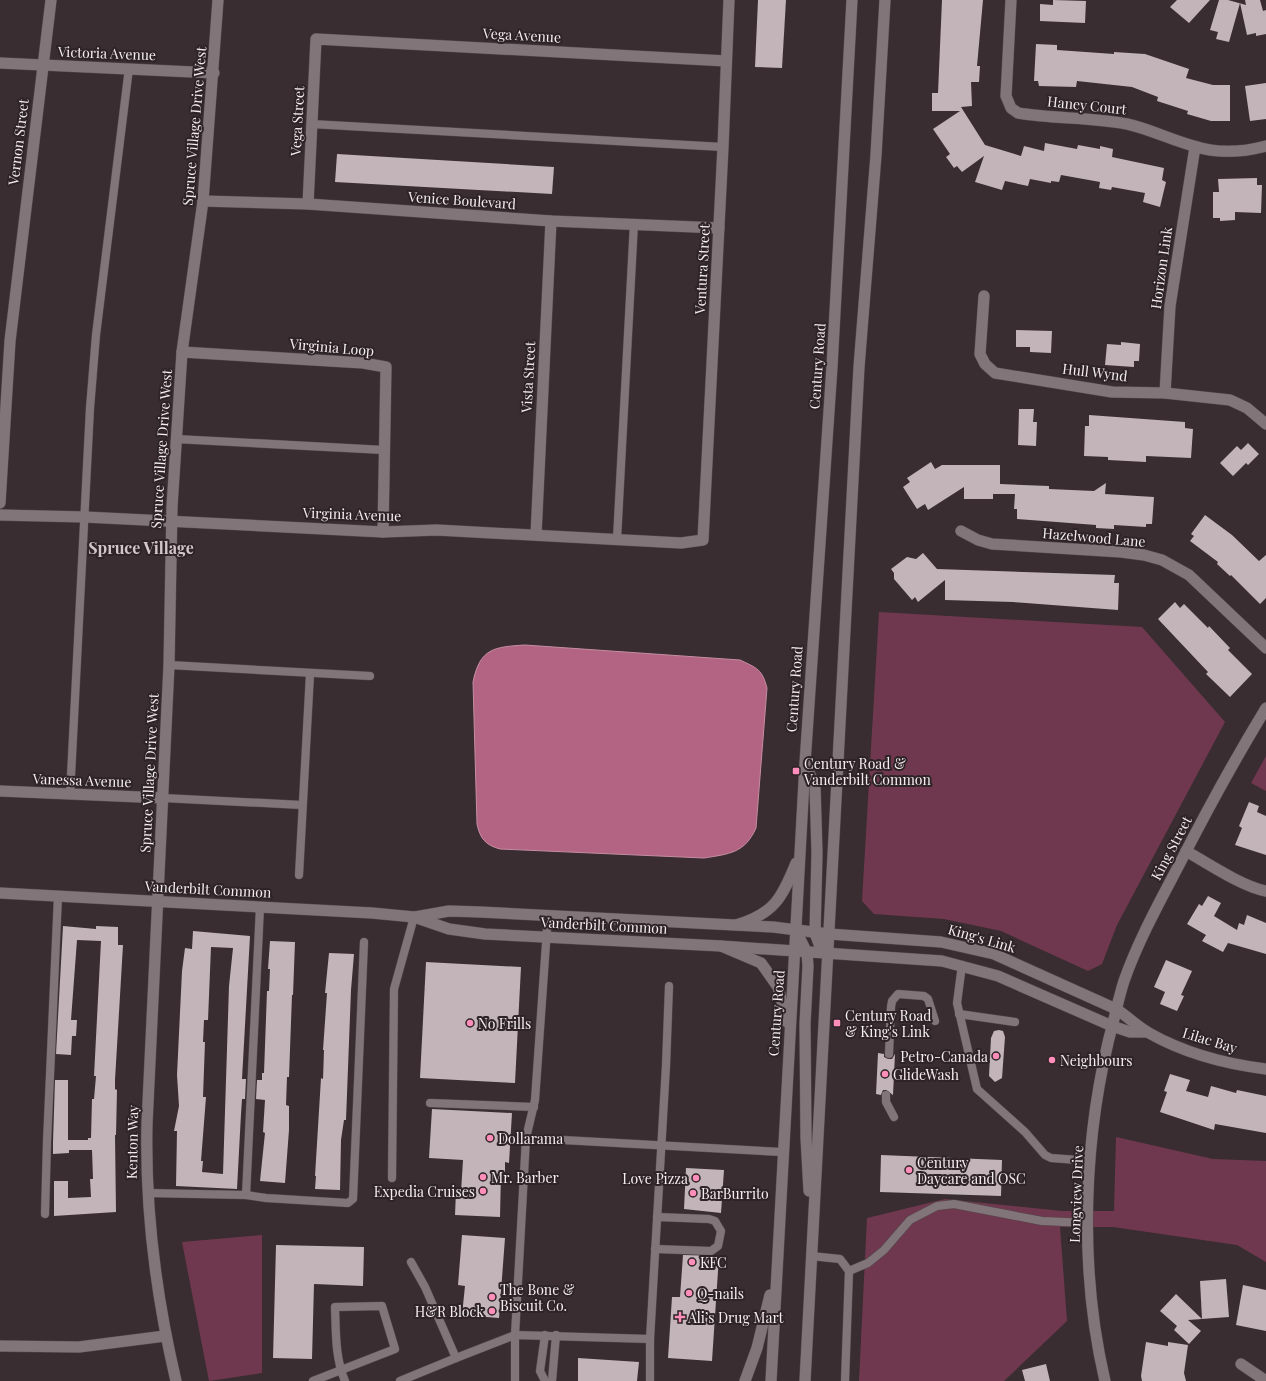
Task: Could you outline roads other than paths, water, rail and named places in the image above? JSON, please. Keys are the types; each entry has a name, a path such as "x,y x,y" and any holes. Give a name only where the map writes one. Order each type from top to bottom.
{"street":[{"name":"Vernon Street","path":"0,503 10,341 51,0"},
{"name":"Spruce Village Drive West","path":"158,902 169,665 171,522 176,439 182,352 203,201 214,73 218,0"},
{"name":"Ventura Street","path":"703,540 729,0"},
{"name":"Century Road","path":"771,1381 782,1152 805,763 832,367 852,0"},
{"path":"805,1381 859,367 876,155 885,0"},
{"name":"Haney Court","path":"1011,0 1006,96 1011,108 1018,113 1102,120 1128,124 1195,147 1211,150 1247,151 1266,146"},
{"name":"Vega Avenue","path":"316,39 726,61"},
{"name":"Vega Street","path":"308,204 316,39"},
{"name":"Victoria Avenue","path":"0,63 214,73"},
{"name":"Horizon Link","path":"1165,393 1170,306 1195,147"},
{"name":"Venice Boulevard","path":"203,201 308,204 551,221 634,223 719,228"},
{"name":"Vista Street","path":"536,536 551,221"},
{"name":"Hull Wynd","path":"984,296 980,354 985,364 995,372 1112,392 1165,393 1230,400 1247,408 1266,424"},
{"name":"Virginia Loop","path":"182,352 363,364 386,367 382,532"},
{"name":"Virginia Avenue","path":"0,515 85,517 382,532 437,530 681,543 703,540"},
{"name":"Hazelwood Lane","path":"961,531 978,540 992,544 1121,552 1144,555 1162,560 1189,575 1266,648"},
{"name":"King Street","path":"1116,1009 1124,982 1145,930 1186,850 1266,708"},
{"path":"805,763 815,786 817,853 815,933 819,944 828,954 916,958 962,965 998,976 1112,1026"},
{"name":"Vanessa Avenue","path":"0,791 163,798"},
{"path":"1186,850 1239,880 1266,891"},
{"path":"736,925 755,920 778,900 785,889 800,853"},
{"name":"Vanderbilt Common","path":"0,893 348,911 414,917 449,929 485,934 721,946 828,954"},
{"name":"Kenton Way","path":"158,902 147,1124 147,1193 156,1281 165,1336 176,1381"},
{"name":"Vanderbilt Common","path":"414,917 449,911 736,925 815,933"},
{"path":"796,930 807,953 808,966 805,1024 806,1138 812,1243"},
{"name":"King's Link","path":"815,933 919,939 966,946 1021,965 1116,1009"},
{"path":"721,946 760,963 778,987 789,1033"},
{"name":"Longview Drive","path":"1105,1381 1095,1327 1088,1223 1091,1161 1098,1090 1116,1009"},
{"name":"Lilac Bay","path":"1116,1009 1133,1020 1147,1032 1181,1048 1212,1058 1266,1069"},
{"name":"Lilac Bay","path":"1112,1026 1130,1032 1147,1032"},
{"path":"745,1381 758,1348 777,1269"},
{"path":"0,1346 79,1347 165,1336"},
{"path":"1241,1364 1266,1381"}],"lane":[{"path":"70,795 90,408 96,335 129,68"},
{"path":"311,124 723,147"},
{"path":"617,540 634,223"},
{"path":"176,439 384,450"},
{"path":"169,665 310,674 370,676"},
{"path":"299,875 310,674"},
{"path":"163,798 302,805"},
{"path":"45,1214 47,1134 58,896"},
{"path":"246,1195 260,907"},
{"path":"515,1381 515,1335 526,1138 534,1107 548,915"},
{"path":"392,1178 394,989 414,917"},
{"path":"147,1193 246,1195 266,1198 348,1203 353,1199 364,942"},
{"path":"962,965 957,1003 977,1090 1025,1132 1045,1155 1051,1158 1091,1161"},
{"path":"650,1381 650,1339 662,1145 669,986"},
{"path":"888,1054 892,1001 898,994 924,996 928,999 936,1021"},
{"path":"959,1014 1015,1022"},
{"path":"886,1095 886,1102 894,1117"},
{"path":"430,1103 534,1107"},
{"path":"526,1138 782,1152"},
{"path":"849,1271 868,1263 884,1250 910,1220 937,1206 954,1204 1042,1221 1088,1223"},
{"path":"655,1250 711,1251 718,1246 721,1231 715,1221 709,1219 657,1217"},
{"path":"811,1256 840,1259 849,1271 844,1381"},
{"path":"411,1262 425,1287 456,1358"},
{"path":"313,1381 341,1370 396,1349 382,1306 335,1307 338,1360 341,1370 345,1381"},
{"path":"400,1381 515,1335 556,1335 650,1339"},
{"path":"545,1335 540,1371 545,1381"},
{"path":"552,1381 556,1335"}],"place":[{"name":"Century Road & Vanderbilt Common","path":"796,771"},
{"name":"No Frills","path":"470,1023"},
{"name":"Century Road & King's Link","path":"837,1023"},
{"name":"Petro-Canada","path":"996,1056"},
{"name":"Neighbours","path":"1052,1060"},
{"name":"GlideWash","path":"885,1074"},
{"name":"Dollarama","path":"490,1138"},
{"name":"Century Daycare and OSC","path":"909,1170"},
{"name":"Mr. Barber","path":"483,1177"},
{"name":"Love Pizza","path":"696,1178"},
{"name":"Expedia Cruises","path":"483,1191"},
{"name":"BarBurrito","path":"693,1193"},
{"name":"KFC","path":"692,1262"},
{"name":"Q-nails","path":"689,1293"},
{"name":"The Bone & Biscuit Co.","path":"492,1297"},
{"name":"H&R Block","path":"492,1311"},
{"name":"Ali’s Drug Mart","path":"680,1317"}],"district":[{"name":"Spruce Village","path":"141,547"}]}
